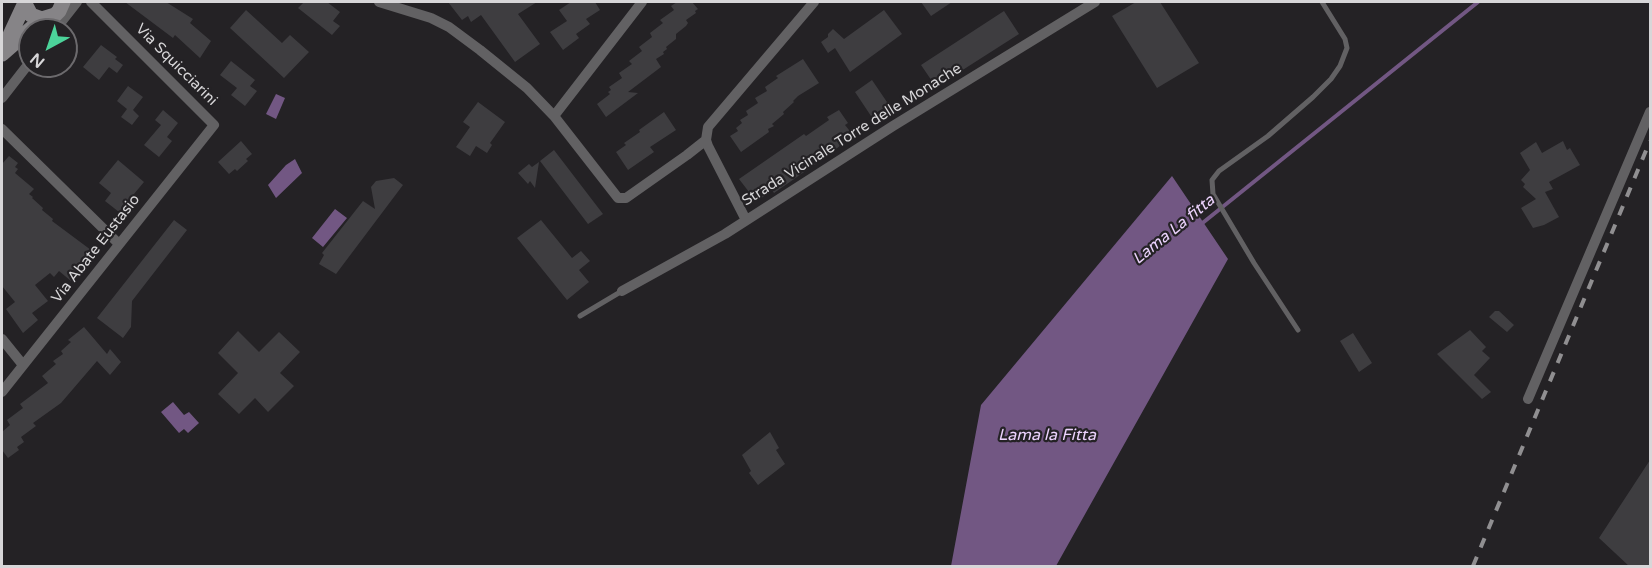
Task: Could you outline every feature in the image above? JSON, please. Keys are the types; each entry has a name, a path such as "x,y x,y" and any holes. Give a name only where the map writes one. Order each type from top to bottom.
{"main road":[{"path":"24,3 31,15 39,18"},
{"path":"2,54 24,3"},
{"path":"49,18 63,9"},
{"path":"2,54 18,40"}],"street":[{"path":"63,9 77,2"},
{"name":"Via Squicciarini","path":"91,2 214,125"},
{"path":"384,2 449,27 527,88 554,116 615,196 622,199 678,162 706,140"},
{"path":"554,116 642,2"},
{"path":"746,220 706,140 708,127 814,2"},
{"name":"Strada Vicinale Torre delle Monache","path":"621,291 707,244 1095,2"},
{"path":"2,98 18,77"},
{"path":"1528,399 1650,112"},
{"name":"Via Abate Eustasio","path":"2,392 214,125"},
{"path":"2,129 119,244"},
{"path":"2,339 23,365"}],"lane":[{"path":"1298,330 1254,263 1213,194 1212,180 1219,171 1286,121 1331,79 1340,66 1347,48 1345,39 1322,2"},
{"path":"580,316 621,291"}],"water":[{"path":"276,94 285,98 276,119 266,114"},
{"path":"295,159 302,173 276,198 268,185 286,165"},
{"name":"Lama la Fitta","path":"1172,176 1228,259 1056,566 951,566 981,405"},
{"path":"335,209 347,218 323,247 312,238"},
{"path":"173,402 184,415 189,412 199,423 188,433 184,429 179,433 161,412"}],"building":[{"path":"125,2 166,2 193,19 190,23 211,41 200,58 175,35 173,38"},
{"path":"304,2 327,2 340,12 333,21 340,26 332,35 298,8"},
{"path":"448,2 537,2 518,14 540,44 515,62 481,15 471,22 468,16 462,20"},
{"path":"571,2 595,2 600,10 586,19 590,24 576,34 579,38 563,50 550,32 567,21 559,10"},
{"path":"677,2 692,2 698,9 686,20 688,23 676,34 676,39 666,47 664,54 656,59 661,67 628,92 638,93 606,117 597,104 610,94 609,87 622,78 619,73 632,64 629,61 642,51 639,47 652,37 650,33 663,23 660,20 674,10 671,6"},
{"path":"921,2 952,2 931,16"},
{"path":"1136,2 1160,2 1199,63 1157,88 1112,16"},
{"path":"246,10 282,43 290,35 309,52 284,78 230,28"},
{"path":"884,10 902,34 850,72 835,48 828,53 821,42 833,29 844,39"},
{"path":"1004,11 1019,34 936,87 921,65"},
{"path":"101,45 117,57 115,59 123,65 117,73 109,67 99,80 83,67"},
{"path":"803,59 819,83 798,96 783,112 784,114 772,124 774,126 768,129 769,132 741,152 730,136 738,131 736,128 742,123 740,120 748,115 746,111 758,103 755,98 767,91 765,87 778,78 776,76"},
{"path":"231,61 255,80 250,86 257,91 245,106 231,95 237,88 220,75"},
{"path":"872,80 889,105 871,116 855,92"},
{"path":"128,86 143,97 133,110 139,116 132,125 121,117 127,109 117,101"},
{"path":"478,102 505,122 490,143 492,145 487,153 476,146 470,156 456,147 470,127 463,122"},
{"path":"163,110 178,123 167,137 172,141 159,157 144,145 161,125 155,120"},
{"path":"839,110 848,123 845,125 853,135 774,193 772,190 759,200 751,190 749,192 739,179 804,134 806,136 829,120 827,117"},
{"path":"664,112 676,130 650,147 654,152 628,170 616,152 640,132 639,130"},
{"path":"241,141 252,154 237,171 235,169 229,174 218,162"},
{"path":"1563,141 1567,150 1570,148 1580,165 1549,182 1553,189 1545,192 1559,217 1533,228 1521,208 1536,199 1523,187 1525,184 1521,180 1530,170 1520,153 1536,142 1542,153"},
{"path":"554,150 603,214 588,224 540,161"},
{"path":"9,156 18,163 15,173 34,189 29,194 43,208 42,210 53,219 52,221 91,250 79,264 82,268 71,281 59,271 54,277 50,273 35,285 48,301 32,313 38,320 23,333 6,309 15,302 2,286 2,164"},
{"path":"118,160 144,182 119,212 105,201 111,193 99,183"},
{"path":"539,162 535,188 530,181 528,184 518,173 529,164 532,167"},
{"path":"394,178 403,185 336,274 319,264 324,255 322,253 363,201 375,209 371,187 376,181"},
{"path":"174,220 187,230 132,301 131,327 123,338 97,318"},
{"path":"541,220 572,258 581,251 590,261 579,270 589,282 567,300 517,238"},
{"path":"1495,311 1499,311 1514,325 1507,332 1489,317"},
{"path":"84,327 107,354 110,349 121,362 110,375 97,361 61,403 33,423 36,426 21,437 24,442 17,447 19,450 8,458 2,450 2,432 10,425 7,420 23,408 20,404 48,383 42,376 56,364 53,361 63,354 61,351 71,342 68,340"},
{"path":"1470,330 1486,347 1482,351 1490,358 1474,375 1491,392 1482,399 1437,354"},
{"path":"238,331 259,352 279,332 300,352 280,373 294,386 268,412 255,398 239,414 218,394 238,373 218,353"},
{"path":"1353,333 1372,363 1359,372 1340,341"},
{"path":"770,432 779,448 776,450 785,464 758,485 749,473 751,471 742,455"},
{"path":"1650,460 1650,567 1630,567 1599,538"}],"waterway":[{"name":"Lama La fitta","path":"1200,225 1478,2"}],"railway":[{"path":"1473,566 1650,141"}]}
